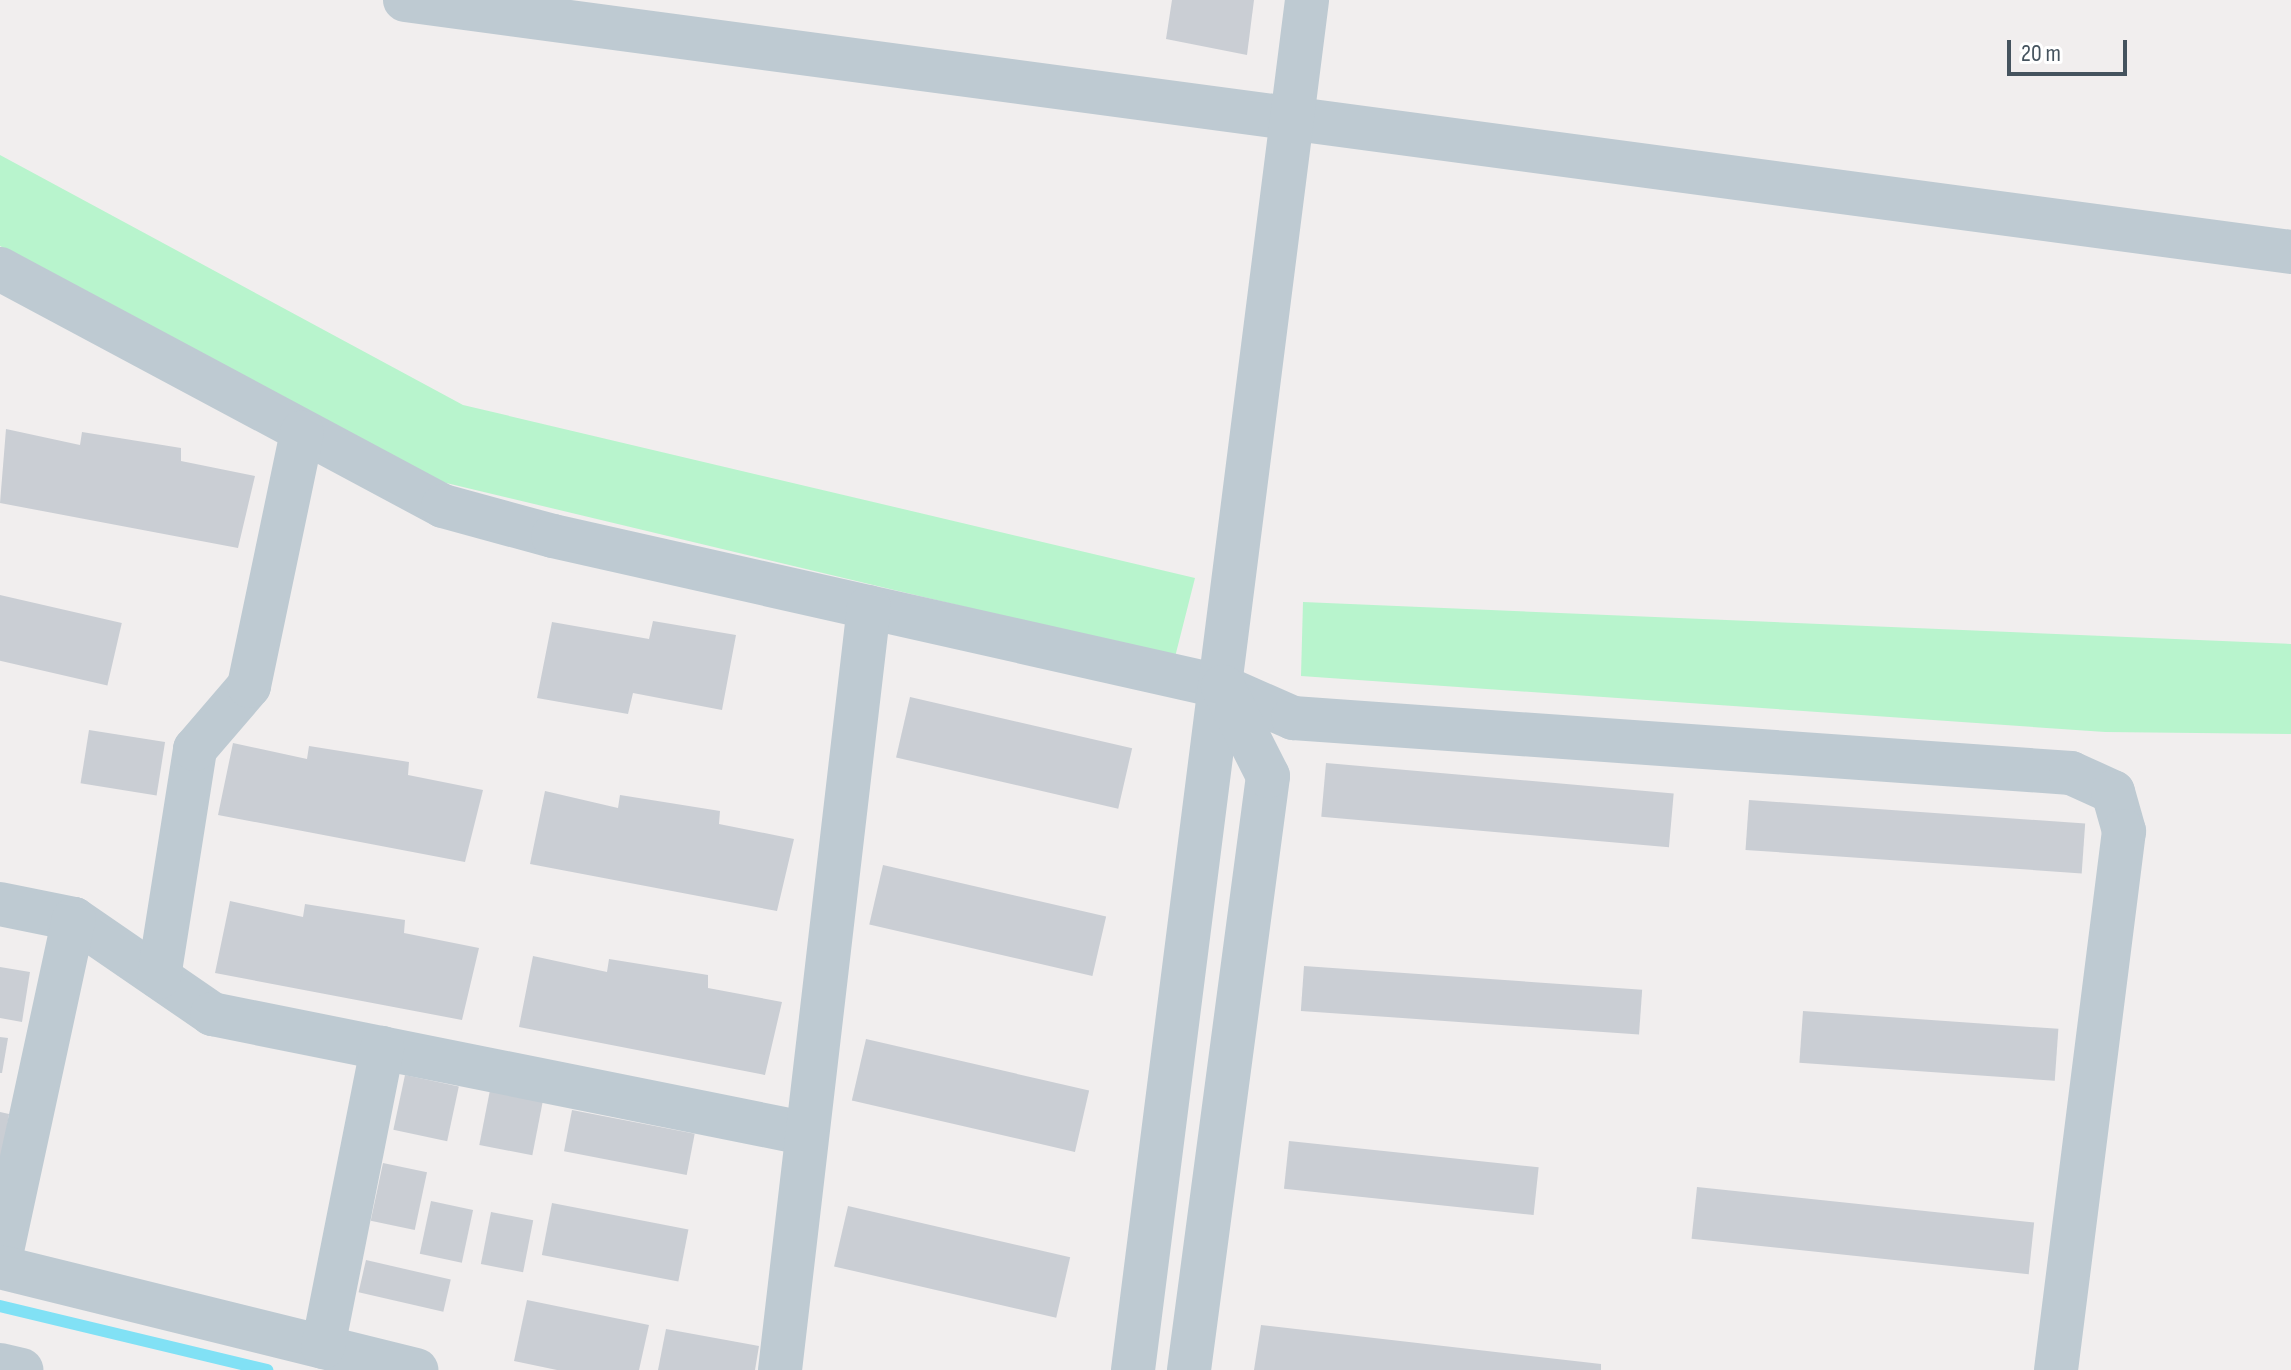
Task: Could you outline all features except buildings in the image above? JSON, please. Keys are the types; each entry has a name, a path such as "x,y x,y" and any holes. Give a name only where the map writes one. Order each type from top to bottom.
{"street":[{"path":"405,0 2291,252"},
{"path":"1133,1370 1223,687 1307,0"},
{"path":"0,269 443,506 1223,687 1293,718 2071,773 2113,792 2124,831 2056,1370"},
{"path":"159,977 195,749 249,686 302,432"},
{"path":"780,1370 804,1133 869,607"},
{"path":"1189,1370 1268,776 1223,687"},
{"path":"0,904 74,919 212,1014 804,1133"},
{"path":"0,1260 74,919"},
{"path":"323,1347 382,1048"},
{"path":"0,1267 416,1370"},
{"path":"0,1365 21,1370"}],"green space":[{"path":"0,155 463,405 1195,578 1175,657 442,482 0,246"},
{"path":"1303,602 2291,644 2291,734 2105,732 1301,676"}],"waterway":[{"path":"0,1306 267,1370"}]}
